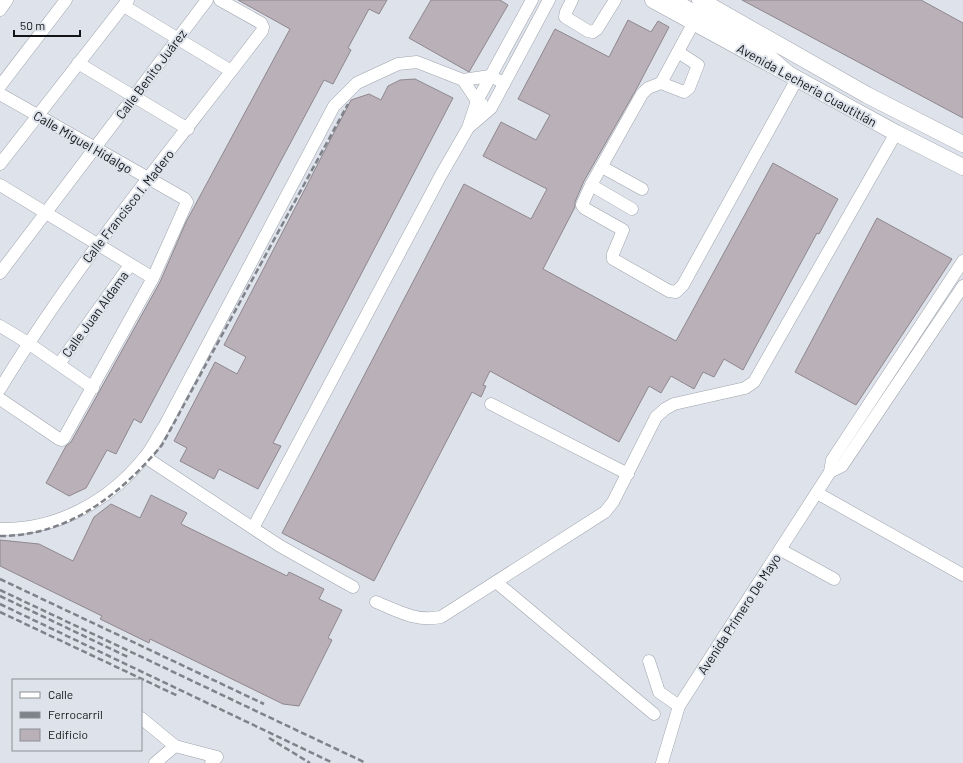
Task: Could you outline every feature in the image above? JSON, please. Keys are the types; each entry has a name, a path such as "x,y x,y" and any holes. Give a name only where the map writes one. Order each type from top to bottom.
{"main road":[{"name":"Avenida Lecheria Cuautitlán","path":"653,0 700,20 797,79 896,133 963,167"},
{"name":"Avenida Lecheria Cuautitlán","path":"700,0 867,95 963,144"}],"street":[{"path":"0,86 66,0"},
{"name":"Calle Benito Juárez","path":"95,148 207,0"},
{"name":"Calle Francisco I. Madero","path":"0,389 28,343 98,246 262,31 263,27 261,24 220,0"},
{"path":"253,528 441,175 468,128 477,101 532,0"},
{"path":"468,128 491,108 549,0"},
{"path":"572,0 565,17 588,31 593,32 597,29 615,0"},
{"path":"675,0 700,20 678,52 661,83 648,88 642,94 583,200 582,205 584,208 622,230 613,254 613,259 669,291 676,292 683,285 797,79"},
{"path":"0,164 126,3 178,39 231,71"},
{"path":"661,83 684,92 689,88 698,65 678,52"},
{"path":"0,529 21,530 56,522 88,507 120,485 145,457 168,420 334,106 357,83 398,64 417,62 463,80 490,76 504,83"},
{"path":"78,63 188,129"},
{"path":"463,80 477,101 491,108"},
{"name":"Calle Miguel Hidalgo","path":"0,94 185,199 186,202 153,278"},
{"path":"376,602 416,618 429,619 440,617 605,512 613,502 656,417 664,409 674,404 745,388 754,382 896,133"},
{"path":"0,273 95,148"},
{"path":"602,167 642,188"},
{"path":"0,185 98,246 153,278 93,388 62,440 0,399"},
{"path":"591,185 632,209"},
{"name":"Avenida Primero De Mayo","path":"662,763 679,706 817,493 830,472 832,460 963,261"},
{"name":"Calle Juan Aldama","path":"59,364 130,264"},
{"name":"Avenida Primero De Mayo","path":"830,472 842,466 963,286"},
{"path":"0,326 28,343 93,388"},
{"path":"491,404 628,474"},
{"path":"145,457 253,528 353,587"},
{"path":"817,493 963,575"},
{"path":"781,550 834,579"},
{"path":"496,582 654,714"},
{"path":"649,661 659,692 679,706"},
{"path":"142,719 175,746 217,757 211,763"},
{"path":"155,763 175,746"}],"building":[{"path":"238,0 387,0 379,14 369,9 348,48 351,50 333,84 324,80 141,423 134,419 116,454 107,450 86,488 69,496 46,483 66,446 71,442 160,282 186,222 290,29"},
{"path":"431,0 500,0 508,5 469,72 409,38"},
{"path":"742,0 921,0 963,23 963,118"},
{"path":"628,20 651,32 658,21 669,27 637,88 584,181 575,202 575,207 543,269 676,341 773,163 838,199 819,234 817,233 743,370 724,359 714,377 703,372 694,389 671,376 661,393 649,386 619,442 490,371 483,385 486,386 481,397 472,392 374,581 282,533 464,184 531,219 547,189 483,156 501,122 536,140 550,115 518,99 555,29 609,57"},
{"path":"415,79 453,98 273,443 281,446 258,489 219,469 214,479 180,461 187,448 174,441 215,362 237,374 246,357 224,345 351,100 369,94 381,100 388,86 400,80"},
{"path":"877,218 952,259 856,405 795,372"},
{"path":"151,495 187,513 181,524 287,576 289,572 324,589 319,599 342,610 328,638 332,640 299,706 283,704 150,639 149,643 100,619 102,616 0,566 0,540 39,544 73,561 94,517 111,504 140,518"}],"railway":[{"path":"0,536 25,534 48,529 91,509 129,480 162,445 348,104"},
{"path":"0,579 264,704"},
{"path":"0,590 366,763"},
{"path":"0,596 130,658"},
{"path":"0,604 333,763"},
{"path":"0,612 142,679"},
{"path":"142,679 178,696"},
{"path":"269,738 310,763"}]}
